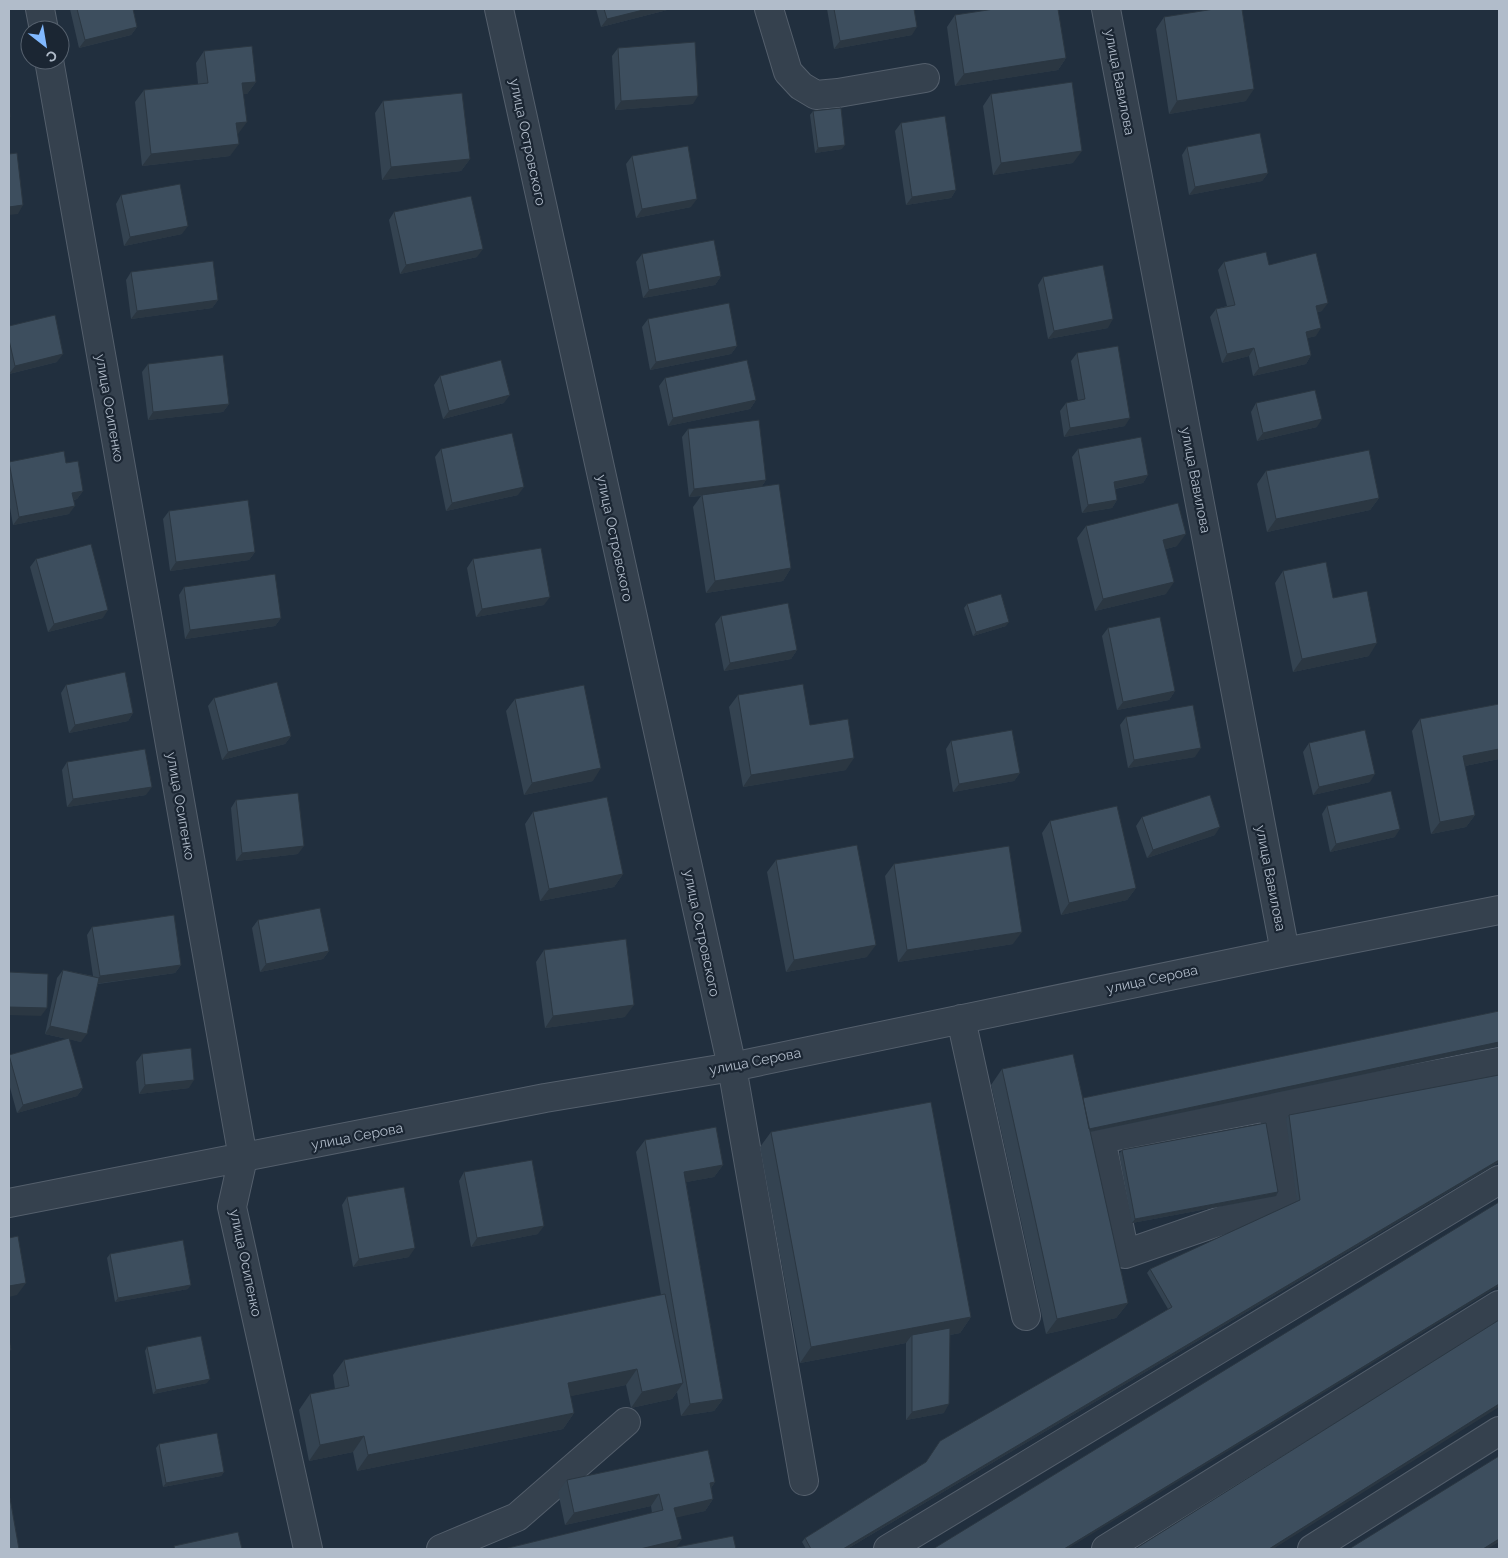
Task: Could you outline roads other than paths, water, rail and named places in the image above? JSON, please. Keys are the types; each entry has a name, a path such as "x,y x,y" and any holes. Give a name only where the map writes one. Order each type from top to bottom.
{"street":[{"name":"улица Островского","path":"498,9 732,1067 804,1482"},
{"path":"769,9 788,72 801,86 816,94 838,93 925,78"},
{"name":"улица Вавилова","path":"1106,9 1285,952"},
{"name":"улица Осипенко","path":"51,70 243,1158 232,1207 308,1549"},
{"name":"улица Серова","path":"9,1203 545,1098 732,1067 1285,952 1499,910"},
{"path":"961,1019 1026,1316"},
{"path":"1272,1106 1286,1198 1125,1254 1101,1139 1499,1062"},
{"path":"888,1549 1499,1180"},
{"path":"1106,1549 1499,1305"},
{"path":"441,1549 517,1517 626,1422"},
{"path":"1312,1549 1499,1432"}]}
